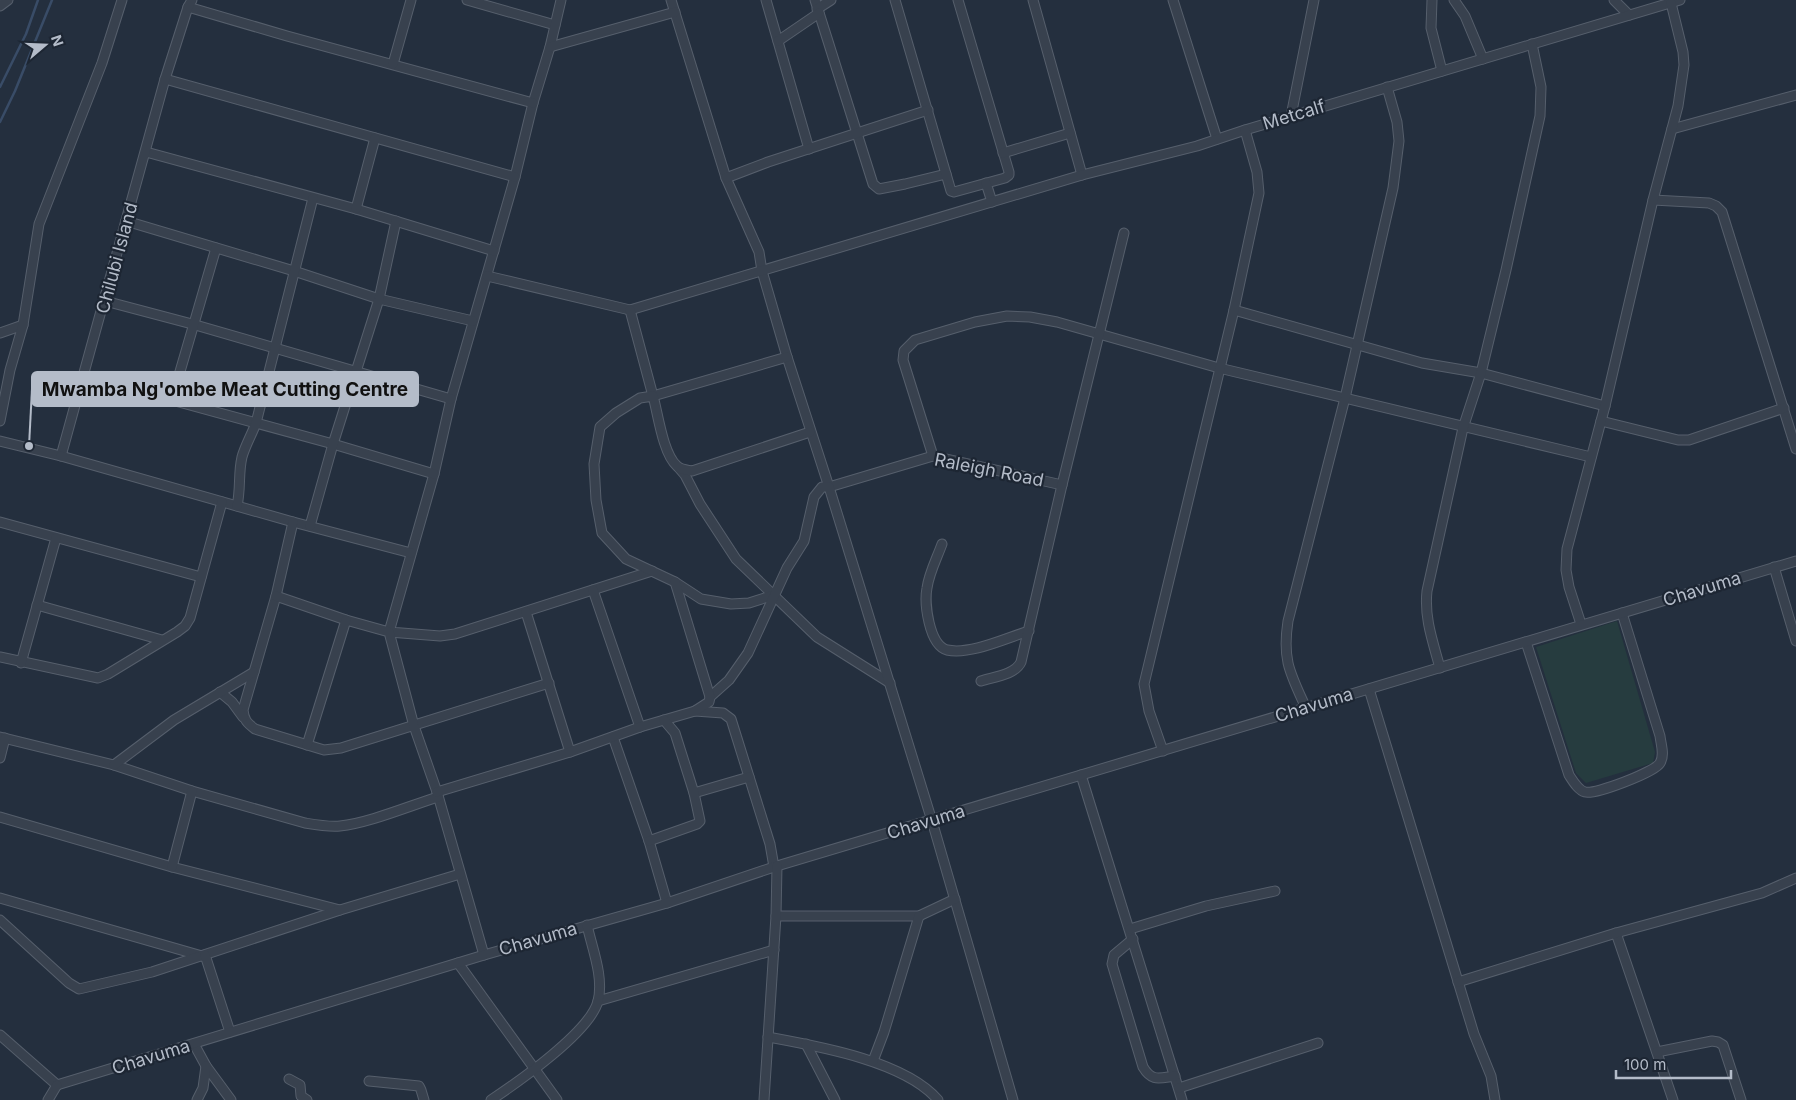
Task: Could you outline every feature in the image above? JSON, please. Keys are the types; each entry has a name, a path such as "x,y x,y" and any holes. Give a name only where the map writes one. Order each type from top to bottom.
{"street":[{"path":"0,6 8,0"},
{"path":"0,421 10,370 23,325 39,224 102,62 122,0"},
{"path":"393,64 411,0"},
{"path":"467,0 555,26"},
{"path":"484,955 437,795 414,726 389,632 434,474 451,399 515,177 561,0"},
{"path":"671,0 726,178 759,252 762,271 787,357 932,820 1013,1100"},
{"path":"766,0 809,149"},
{"path":"778,40 817,7 831,0"},
{"path":"895,0 946,174 951,190 954,192 1005,178 1009,175 958,0"},
{"path":"1033,0 1082,175"},
{"path":"1173,0 1217,139"},
{"path":"1291,116 1314,0"},
{"path":"1432,0 1431,28 1442,71"},
{"path":"1454,0 1465,16 1483,59"},
{"path":"1614,0 1629,15"},
{"path":"1582,624 1569,587 1566,570 1567,549 1605,406 1653,200 1678,106 1684,65 1675,1"},
{"name":"Metcalf","path":"630,310 1082,175 1197,146 1675,1"},
{"path":"190,3 393,64 533,103"},
{"name":"Chilubi Island","path":"61,456 165,79 190,3"},
{"path":"817,7 876,187 905,184 946,174"},
{"path":"550,47 675,12"},
{"path":"1440,668 1427,620 1425,604 1463,428 1481,373 1540,116 1541,86 1532,44"},
{"path":"165,79 515,177"},
{"path":"1306,708 1287,662 1285,640 1288,621 1345,398 1393,188 1399,141 1387,87"},
{"path":"1672,129 1796,95"},
{"path":"726,178 928,110"},
{"path":"1163,751 1149,711 1144,684 1234,310 1259,193 1257,172 1246,130"},
{"path":"1003,153 1070,133"},
{"path":"356,209 375,138"},
{"path":"146,152 356,209 494,251"},
{"path":"986,183 992,202"},
{"path":"237,506 240,493 242,456 256,423 313,198"},
{"path":"1653,200 1709,203 1716,206 1722,212 1796,449"},
{"path":"310,526 333,444 379,298 396,221"},
{"path":"126,222 379,298 473,321"},
{"path":"981,681 1014,671 1019,667 1098,334 1124,233"},
{"path":"172,399 192,324 216,248"},
{"path":"487,276 630,310 667,450 673,461 685,475 700,504 736,558 817,637 890,683"},
{"path":"105,301 192,324 451,399"},
{"path":"1234,310 1422,363 1481,373 1605,406"},
{"path":"933,456 903,360 904,352 915,340 975,322 1007,316 1048,320 1219,368 1591,458"},
{"path":"0,333 23,325"},
{"path":"774,595 749,603 731,604 701,599 675,582 626,560 602,532 596,500 594,464 600,427 616,413 640,398 653,396 787,357"},
{"path":"84,376 333,444 434,474"},
{"path":"1601,421 1678,440 1689,440 1784,408"},
{"path":"679,468 692,471 810,432"},
{"path":"0,441 61,456 293,522 412,553"},
{"name":"Raleigh Road","path":"829,487 933,456 1062,485"},
{"path":"0,758 2,738 114,765 192,791 305,823 322,826 341,826 362,821 640,727 695,711 709,702 710,697 729,680 748,654 787,568 804,541 814,496 822,487 829,487"},
{"path":"0,657 98,678 108,674 185,626 190,618 222,502"},
{"path":"0,522 201,577"},
{"path":"244,718 243,710 276,596 293,522"},
{"path":"21,663 56,538"},
{"path":"942,544 930,577 926,599 931,631 935,641 940,646 945,650 973,649 1029,631"},
{"name":"Chavuma","path":"57,1085 484,955 667,903 775,866 1796,561"},
{"path":"1774,567 1796,641"},
{"path":"276,596 346,620 389,632 440,636 454,634 526,612 652,571"},
{"path":"675,582 710,697"},
{"path":"593,590 640,727"},
{"path":"37,605 162,640"},
{"path":"526,612 570,752"},
{"path":"1526,642 1569,775 1576,785 1585,792 1596,792 1649,772 1661,762 1663,754 1660,736 1622,613"},
{"path":"307,745 346,620"},
{"path":"114,765 174,720 254,672"},
{"path":"220,692 232,702 247,723 255,729 324,750 341,748 549,683"},
{"path":"1369,689 1474,1034 1491,1076 1495,1100"},
{"path":"695,711 723,713 731,719 770,844 775,866 776,916 764,1100"},
{"path":"649,841 697,824 700,821 694,793 675,733 664,720"},
{"path":"613,737 649,841 667,903"},
{"path":"1081,775 1182,1100"},
{"path":"694,793 749,777"},
{"path":"172,867 192,791"},
{"path":"0,817 172,867 340,910"},
{"path":"0,920 69,983 79,989 152,972 340,910 460,874"},
{"path":"1458,982 1616,933 1762,893 1796,878"},
{"path":"1130,929 1206,906 1275,891"},
{"path":"0,898 203,955"},
{"path":"776,916 919,916 955,899"},
{"path":"873,1061 887,1024 919,916"},
{"path":"491,1100 536,1069 585,1023 594,1011 598,1001 597,970 587,925"},
{"path":"1616,933 1674,1100"},
{"path":"1132,939 1114,955 1112,964 1143,1067 1147,1075 1155,1078 1175,1076"},
{"path":"598,1001 774,950"},
{"path":"203,955 230,1032"},
{"path":"458,963 557,1100"},
{"path":"0,1035 57,1085 48,1100"},
{"path":"768,1037 806,1044 873,1061 921,1085 938,1100"},
{"path":"1657,1052 1712,1041 1718,1042 1723,1045 1740,1100"},
{"path":"1179,1088 1318,1043"},
{"path":"194,1044 206,1066 231,1100"},
{"path":"806,1044 835,1100"},
{"path":"197,1100 202,1088 206,1066"},
{"path":"289,1079 300,1085 301,1096 307,1100"},
{"path":"369,1081 419,1086 424,1100"}],"green space":[{"path":"1617,621 1655,752 1653,763 1586,783 1576,773 1536,647"}],"waterway":[{"path":"0,87 26,34 38,0"},
{"path":"0,122 15,91 52,0"}],"place":[{"name":"Mwamba Ng'ombe Meat Cutting Centre","path":"29,446"}]}
